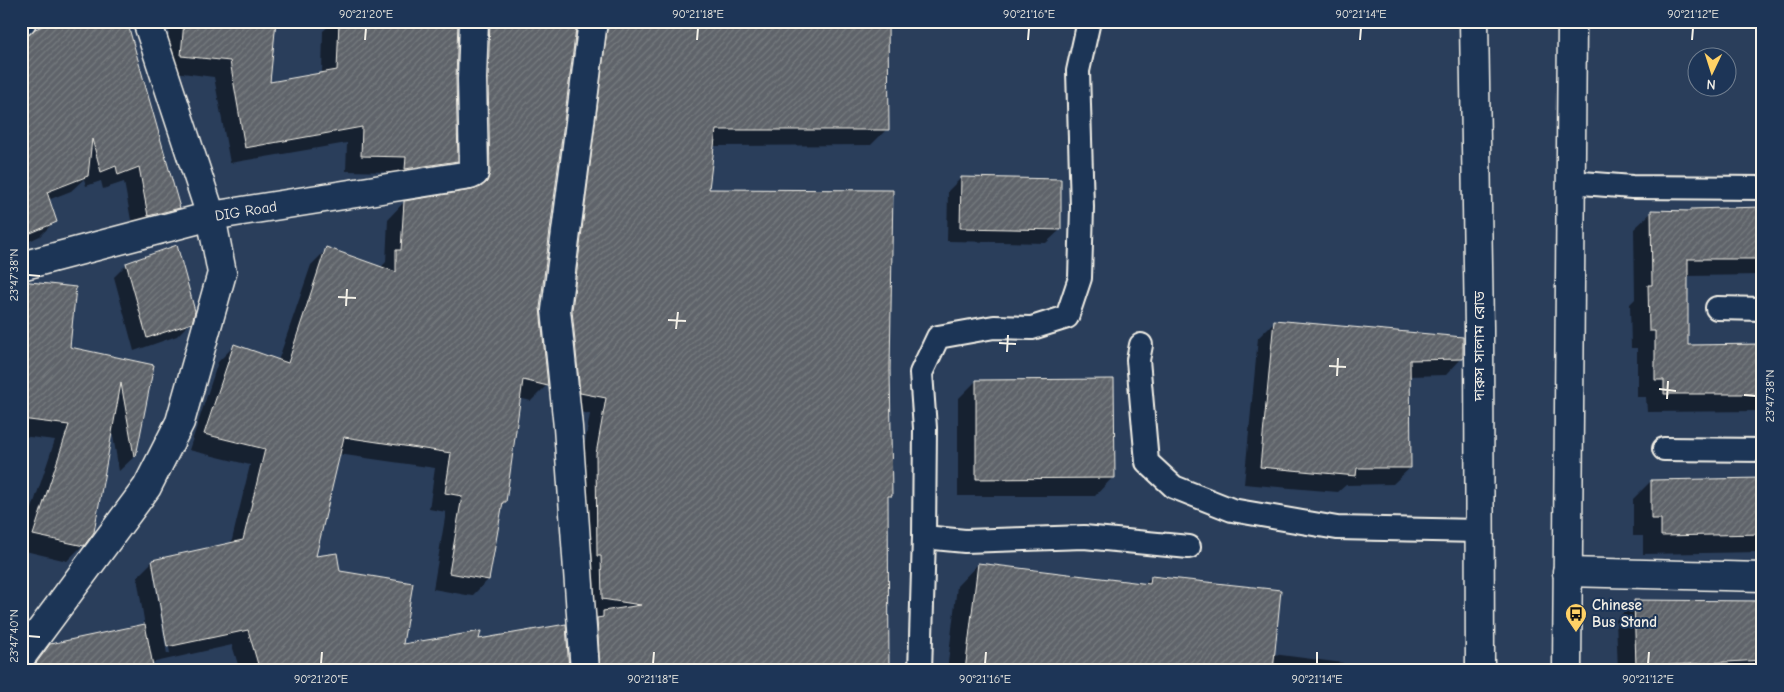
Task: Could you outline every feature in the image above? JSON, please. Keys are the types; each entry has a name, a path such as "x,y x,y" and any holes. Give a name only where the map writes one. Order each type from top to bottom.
{"street":[{"path":"21,657 147,487 180,422 222,273 211,216 147,21"},
{"name":"DIG Road","path":"21,266 211,216 474,173 472,78 474,21"},
{"path":"585,671 568,427 556,310 593,21"},
{"name":"দারুস সালাম রোড","path":"1474,21 1479,327 1480,671"},
{"path":"1567,671 1572,21"},
{"path":"1567,572 1763,577"}],"lane":[{"path":"920,671 924,536 924,428 921,373 938,337 994,327 1032,328 1067,317 1080,278 1082,207 1078,71 1089,21"},
{"path":"1570,182 1632,187 1763,188"},
{"path":"1717,308 1763,309"},
{"path":"1141,345 1138,360 1147,462 1174,487 1232,510 1337,528 1479,531"},
{"path":"1664,450 1763,450"},
{"path":"924,536 965,541 1084,537 1189,547"}],"building":[{"path":"54,21 127,21 180,208 148,216 139,167 118,175 116,166 101,172 92,139 88,176 47,192 57,222 21,237 21,37 26,37 35,29"},
{"path":"184,21 276,21 270,82 337,70 339,21 458,21 456,79 458,161 405,169 406,157 361,156 362,127 245,148 230,61 181,56"},
{"path":"490,21 577,21 540,308 548,386 523,380 506,502 503,502 489,580 449,573 462,496 445,493 451,453 344,437 316,556 337,553 340,571 413,583 403,644 481,631 479,639 566,624 569,671 260,671 248,630 167,647 152,560 243,540 265,449 204,434 234,344 288,363 326,247 396,272 396,250 401,250 404,201 472,190 481,187 487,182 490,173 488,79"},
{"path":"608,21 888,21 889,130 716,130 709,189 893,190 890,369 892,496 888,496 889,671 600,671 597,618 603,617 603,611 641,605 602,599 601,556 597,556 596,454 606,398 580,393 572,310"},
{"path":"961,177 1061,179 1061,230 960,228"},
{"path":"1763,207 1763,259 1688,259 1688,345 1763,344 1763,394 1664,394 1664,380 1655,380 1655,331 1649,331 1648,285 1652,285 1651,210 1691,211 1691,209"},
{"path":"177,245 195,311 192,323 147,338 126,263"},
{"path":"21,281 76,287 70,347 154,365 136,456 134,456 121,383 94,532 84,546 33,535 69,425 21,419"},
{"path":"1274,320 1463,337 1463,359 1410,360 1411,468 1357,468 1356,476 1260,467"},
{"path":"1114,379 1115,478 976,479 976,380"},
{"path":"1763,478 1763,534 1661,536 1661,519 1651,519 1651,480"},
{"path":"978,563 1150,584 1151,576 1281,590 1273,671 965,671"},
{"path":"1634,600 1763,601 1763,660 1636,667"},
{"path":"145,624 154,671 28,671 50,644"}],"place":[{"name":"Chinese Bus Stand","path":"1576,633"}]}
